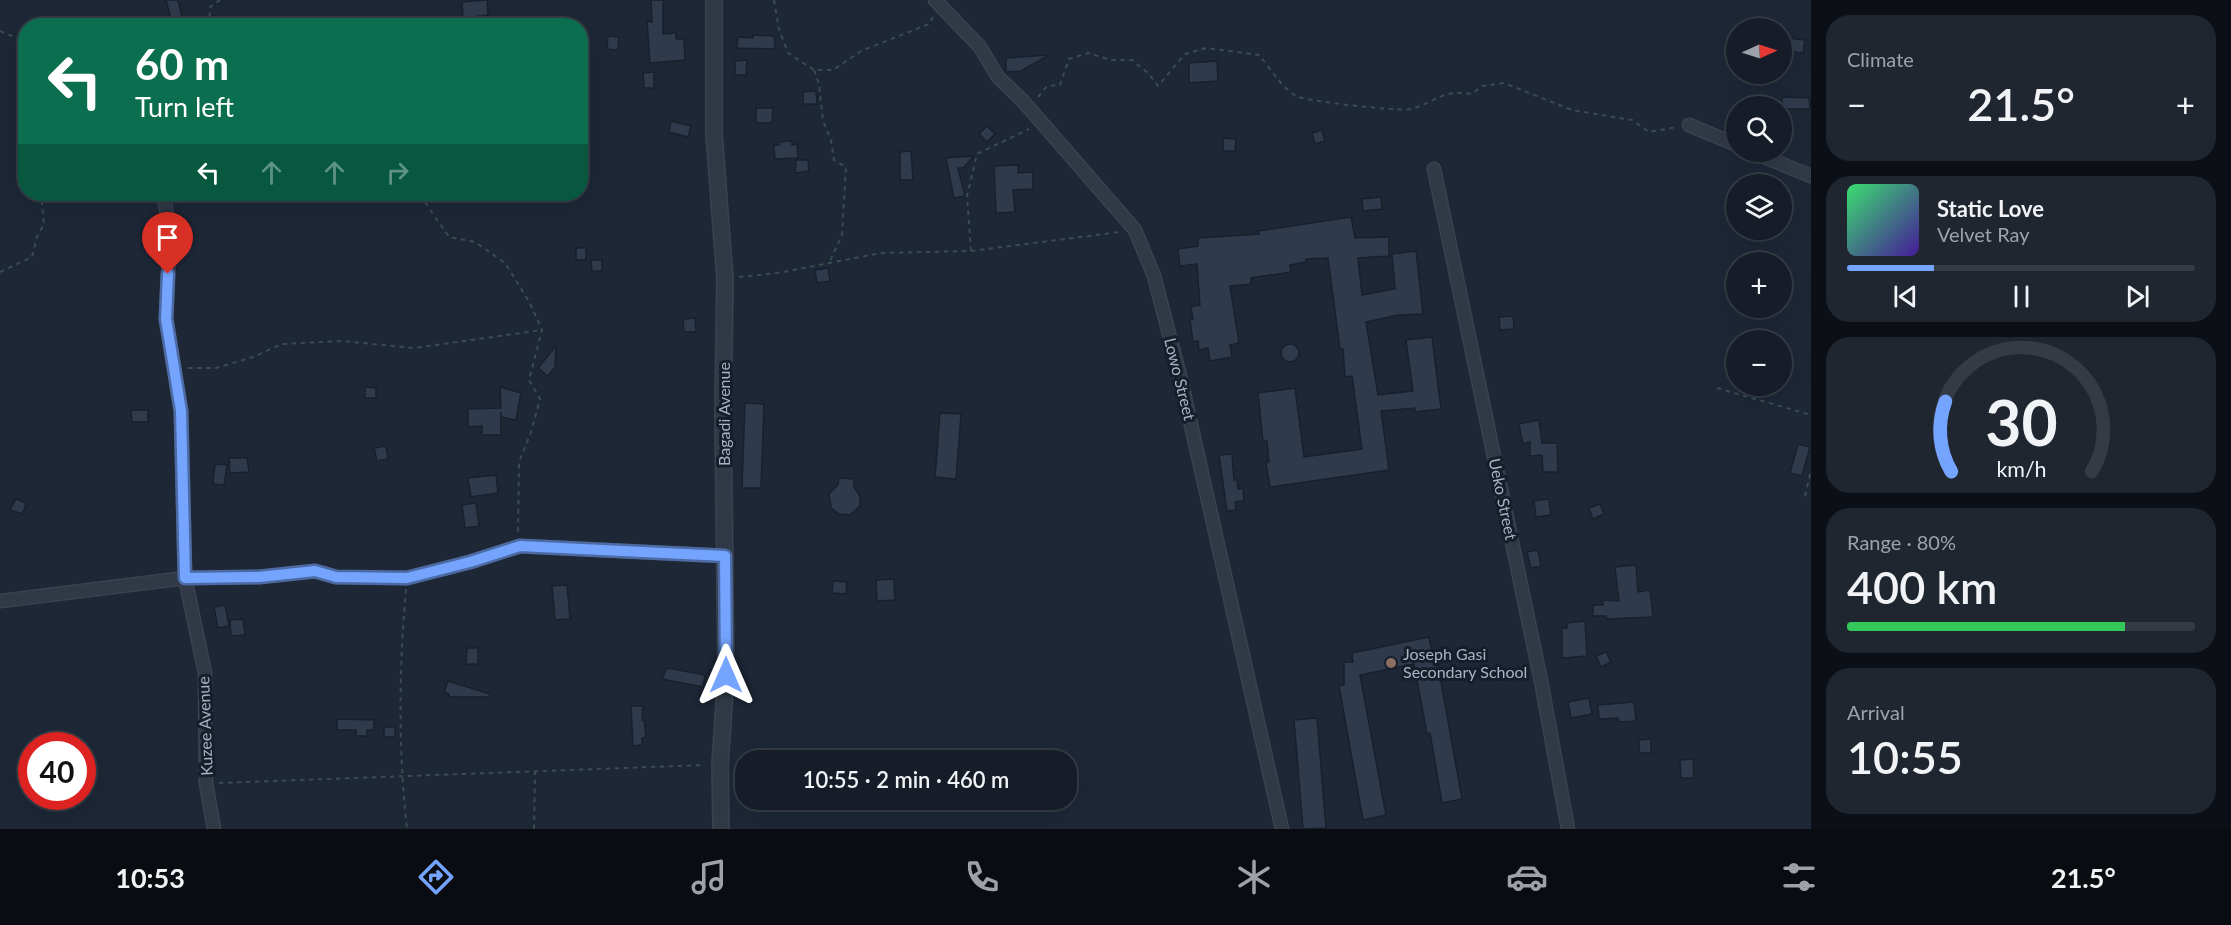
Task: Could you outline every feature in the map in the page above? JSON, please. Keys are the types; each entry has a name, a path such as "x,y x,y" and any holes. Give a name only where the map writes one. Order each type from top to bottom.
{"street":[{"name":"Bagadi Avenue","path":"714,0 714,133 725,279 726,675 720,765 721,829"},
{"name":"Lowo Street","path":"937,2 980,47 998,76 1042,122 1135,230 1154,276 1180,376 1282,829"},
{"path":"1689,125 1726,140"},
{"path":"1777,162 1811,176"},
{"name":"Ueko Street","path":"1434,169 1541,681 1568,829"},
{"name":"Kuzee Avenue","path":"164,201 170,230 166,319 181,411 185,578 204,673 206,783 214,829"},
{"path":"0,602 185,578 259,577 315,571 336,577 407,578 520,546 725,556"}],"path":[{"path":"209,18 210,7 220,0"},
{"path":"774,0 779,29 788,53 814,70 833,70 861,51 929,24 937,2"},
{"path":"0,31 18,39"},
{"path":"1035,100 1047,86 1060,85 1070,59 1088,53 1111,60 1132,60 1148,73 1158,86 1185,54 1206,48 1259,55 1280,82 1297,97 1409,110 1455,92 1472,94 1482,86 1504,83 1572,110 1632,120 1649,132 1689,125"},
{"path":"814,70 819,84 823,121 831,140 834,160 846,167 842,235 830,262"},
{"path":"971,251 967,196 977,154 1042,122"},
{"path":"0,272 32,257 37,237 44,224 41,201"},
{"path":"423,201 439,219 449,237 475,242 504,263 530,303 542,330 529,380 540,399 531,432 519,462 517,526 520,546"},
{"path":"725,279 778,273 880,253 971,251 1135,230"},
{"path":"174,368 216,368 253,357 282,344 342,341 414,348 542,330"},
{"path":"1717,388 1811,415"},
{"path":"1805,496 1811,470"},
{"path":"407,578 400,665 401,777 407,829"},
{"path":"206,783 720,765"},
{"path":"534,829 535,772"}],"building":[{"path":"166,0 178,0 182,18 171,18"},
{"path":"487,0 488,15 463,18 462,2"},
{"path":"651,0 663,0 663,34 676,33 676,39 684,39 685,60 650,63 647,21 652,22"},
{"path":"753,35 774,36 775,49 737,48 738,37 753,38"},
{"path":"608,36 619,37 618,50 607,49"},
{"path":"1792,38 1805,40 1803,53 1792,52"},
{"path":"1049,55 1021,71 1006,72 1006,58"},
{"path":"747,60 746,75 735,75 735,61"},
{"path":"1217,61 1218,81 1189,83 1189,63"},
{"path":"654,72 654,88 644,88 643,73"},
{"path":"816,91 817,104 803,104 803,92"},
{"path":"1792,97 1809,98 1810,109 1792,109"},
{"path":"756,108 773,108 772,123 756,123"},
{"path":"671,121 691,126 688,137 669,132"},
{"path":"987,126 995,134 987,142 979,134"},
{"path":"1322,130 1325,141 1315,144 1312,133"},
{"path":"1223,138 1236,139 1235,151 1223,151"},
{"path":"792,141 792,145 797,144 798,158 775,159 774,145 779,145 779,142"},
{"path":"911,151 913,180 900,180 900,152"},
{"path":"974,156 963,168 958,168 965,196 954,198 946,158"},
{"path":"796,160 808,160 809,171 795,173"},
{"path":"1018,165 1018,173 1033,172 1033,189 1013,190 1015,212 996,213 994,166"},
{"path":"1381,197 1382,209 1363,211 1362,199"},
{"path":"1351,217 1355,238 1389,237 1389,256 1358,258 1362,295 1395,289 1392,254 1416,251 1423,314 1398,315 1366,322 1378,395 1413,391 1406,340 1432,337 1441,409 1415,412 1415,408 1381,411 1389,470 1270,487 1266,463 1269,462 1267,441 1263,441 1258,393 1295,388 1304,457 1362,449 1352,376 1345,377 1343,349 1340,349 1328,258 1306,259 1306,262 1290,265 1291,272 1251,278 1251,284 1230,286 1239,343 1230,345 1232,357 1210,361 1208,348 1199,350 1198,341 1193,342 1190,320 1193,319 1191,307 1200,305 1197,264 1180,266 1178,249 1198,246 1198,238 1259,234 1258,231"},
{"path":"576,248 586,248 586,260 576,260"},
{"path":"591,260 602,260 602,271 592,271"},
{"path":"828,268 830,281 817,283 815,270"},
{"path":"1513,316 1514,329 1500,330 1499,317"},
{"path":"695,318 696,332 684,332 683,319"},
{"path":"1290,344 1296,347 1299,353 1296,359 1290,362 1284,359 1281,353 1284,347"},
{"path":"556,346 555,367 548,376 538,368"},
{"path":"365,387 376,388 376,398 365,398"},
{"path":"500,387 521,393 516,420 501,417 501,435 482,435 482,426 468,427 468,409 501,408"},
{"path":"745,403 764,404 761,488 742,488"},
{"path":"131,410 148,410 148,422 132,422"},
{"path":"940,413 961,414 956,479 935,477"},
{"path":"1539,420 1542,443 1557,443 1558,472 1543,472 1542,455 1530,456 1530,442 1523,444 1519,424"},
{"path":"1798,444 1810,447 1802,476 1790,473"},
{"path":"386,446 388,459 377,461 374,448"},
{"path":"1232,454 1234,480 1237,480 1238,489 1243,488 1244,501 1235,502 1236,510 1227,511 1219,455"},
{"path":"229,458 247,458 249,472 230,473"},
{"path":"215,464 227,465 224,485 213,484"},
{"path":"496,475 498,493 471,497 468,478"},
{"path":"839,478 854,479 854,487 860,496 860,506 850,515 839,514 831,508 829,494 838,485"},
{"path":"16,499 26,503 23,514 10,510"},
{"path":"1549,499 1551,515 1536,517 1534,501"},
{"path":"476,503 479,526 465,528 462,505"},
{"path":"1600,504 1604,514 1593,519 1589,508"},
{"path":"1538,550 1541,566 1531,568 1527,552"},
{"path":"1636,565 1638,592 1650,590 1653,617 1607,619 1606,616 1593,616 1593,605 1603,605 1603,600 1619,601 1615,567"},
{"path":"894,579 895,600 877,601 876,580"},
{"path":"833,581 847,582 846,594 832,593"},
{"path":"567,585 570,619 555,620 552,586"},
{"path":"225,605 229,626 218,628 214,607"},
{"path":"243,619 245,635 231,636 230,620"},
{"path":"1585,621 1587,656 1562,658 1562,628 1567,628 1567,623"},
{"path":"1429,637 1435,666 1438,665 1462,799 1442,803 1430,733 1427,734 1414,664 1360,675 1386,815 1363,820 1339,686 1344,685 1344,662 1353,662 1352,653"},
{"path":"467,648 478,648 478,664 466,664"},
{"path":"1606,652 1611,662 1601,667 1596,656"},
{"path":"667,668 705,675 703,687 662,679"},
{"path":"448,681 490,694 490,697 449,697 449,694 444,692"},
{"path":"1589,698 1592,714 1571,718 1568,702"},
{"path":"1634,702 1636,721 1619,722 1618,718 1599,719 1598,705"},
{"path":"631,706 643,706 642,720 644,720 646,737 642,738 642,745 633,746"},
{"path":"1317,718 1326,828 1303,829 1294,720"},
{"path":"337,719 374,720 374,730 367,730 367,736 356,736 356,730 337,730"},
{"path":"384,727 395,727 395,737 384,737"},
{"path":"1651,739 1651,753 1639,753 1639,740"},
{"path":"1693,759 1694,778 1681,778 1680,760"}],"place":[{"name":"Joseph Gasi Secondary School","path":"1391,663"}],"route":[{"path":"168,274 166,319 181,411 185,578 259,577 315,571 336,577 407,578 520,546 725,556 726,675"}]}
